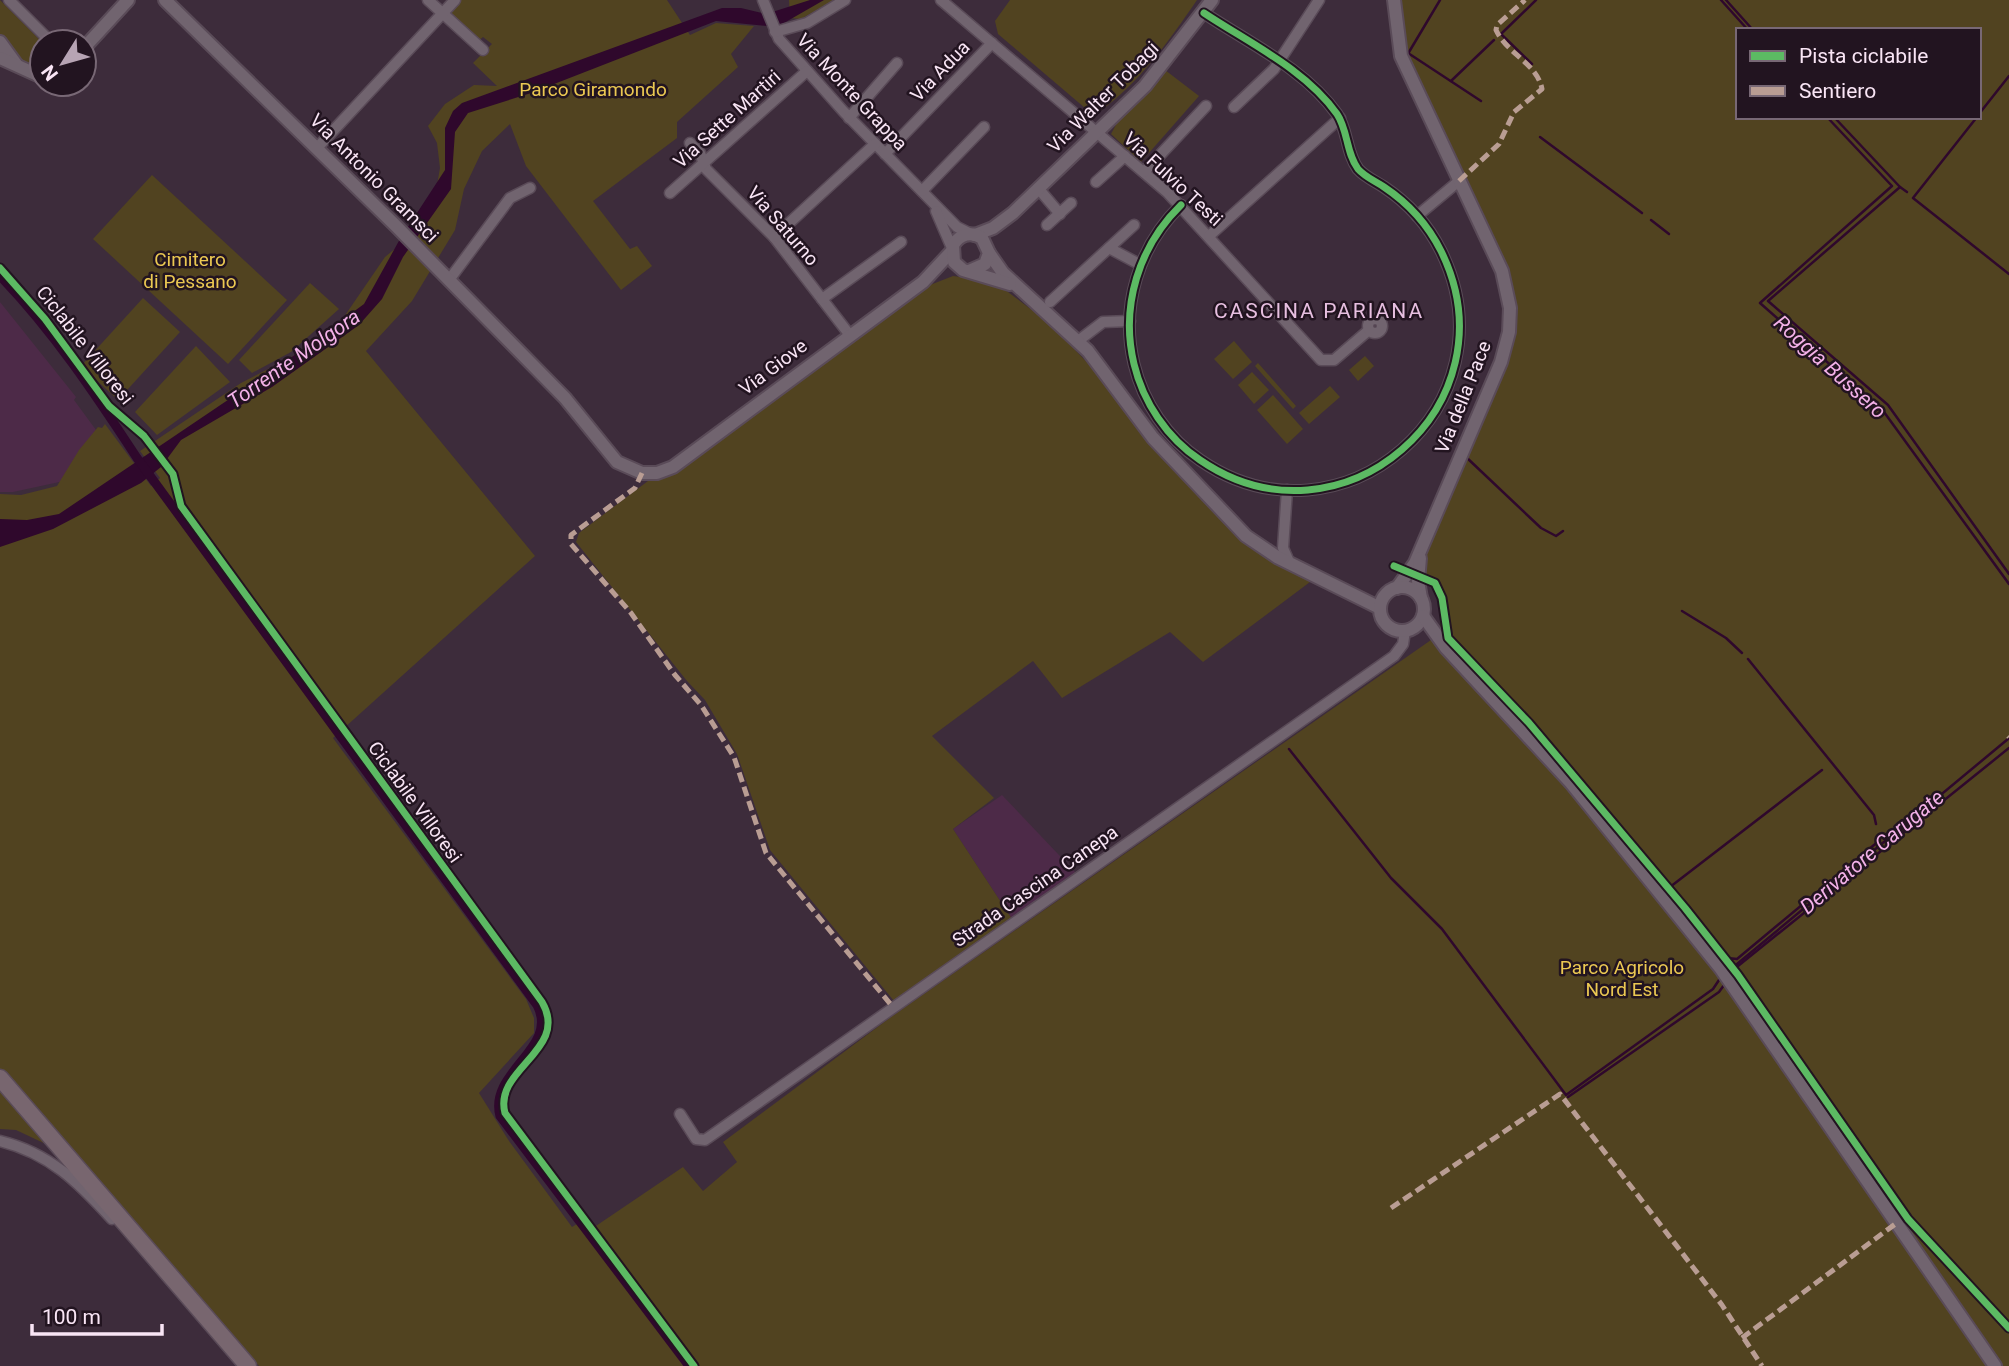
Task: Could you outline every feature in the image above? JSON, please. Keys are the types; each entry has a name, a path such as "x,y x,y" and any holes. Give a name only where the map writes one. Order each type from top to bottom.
{"main road":[{"path":"0,1078 248,1366"}],"street":[{"path":"9,0 37,28"},
{"path":"98,33 128,0"},
{"name":"Via Antonio Gramsci","path":"165,0 449,280 579,413 617,462 642,473"},
{"path":"428,0 483,50"},
{"path":"317,148 455,0"},
{"path":"775,32 811,21 845,0"},
{"name":"Via Fulvio Testi","path":"941,0 1181,205 1321,360 1335,360 1369,330"},
{"name":"Via Walter Tobagi","path":"974,234 993,228 1013,213 1097,132 1161,68 1212,0"},
{"path":"1234,107 1279,62 1319,0"},
{"name":"Via della Pace","path":"1392,590 1410,571 1421,548 1501,362 1510,324 1509,300 1502,271 1400,52 1394,0"},
{"name":"Via Monte Grappa","path":"764,4 775,32 849,118 957,227 974,234"},
{"path":"1181,205 1155,237 1141,265 1132,294 1130,321 1132,351 1138,378 1151,406 1172,435 1196,458 1221,473 1260,487 1287,490 1341,484 1381,466 1420,433 1445,394 1458,350 1457,300 1441,251 1417,216 1398,197 1358,169 1339,118 1312,85 1204,13"},
{"path":"0,42 17,64"},
{"name":"Via Adua","path":"885,154 992,43"},
{"path":"0,58 28,70"},
{"path":"849,118 897,63"},
{"name":"Via Sette Martiri","path":"670,193 807,71"},
{"path":"1144,172 1206,106"},
{"path":"1209,236 1339,118"},
{"path":"926,194 984,127"},
{"name":"Via Saturno","path":"690,143 700,153 703,166 774,237 849,334"},
{"path":"774,237 876,144"},
{"path":"1096,183 1125,156"},
{"path":"1417,216 1459,181"},
{"path":"449,280 510,198 530,187"},
{"path":"1038,188 1059,214"},
{"name":"Via Monte Grappa","path":"926,194 952,250"},
{"path":"1047,225 1071,203"},
{"name":"Via Walter Tobagi","path":"988,250 1013,213"},
{"path":"1050,302 1134,225"},
{"path":"1022,290 994,277 965,271 954,262 952,250 961,236 974,234 998,267 1078,341 1108,376 1153,438 1250,540 1290,564 1380,608 1386,625 1408,630 1446,648"},
{"path":"822,299 901,242"},
{"path":"1109,248 1141,265"},
{"name":"Via Giove","path":"642,473 655,473 673,467 849,334 923,282 952,250"},
{"path":"965,271 985,264 988,250"},
{"name":"Via Giove","path":"923,282 948,272 965,271"},
{"path":"1078,341 1103,322 1130,321"},
{"path":"1287,490 1283,548 1290,564"},
{"name":"Via della Pace","path":"1421,548 1418,583 1421,598"},
{"path":"1380,608 1392,590"},
{"path":"1349,592 1413,590 1421,598 1423,616 1446,648 1532,737 1721,969 1995,1366"},
{"path":"1408,630 1423,616"},
{"name":"Strada Cascina Canepa","path":"680,1114 696,1139 705,1140 1394,656 1403,645 1408,630"},
{"path":"0,1141 26,1149 66,1171 133,1243 150,1253"}],"shaded area":[{"path":"0,302 76,397 74,400 96,430 64,481 13,492 0,492"},
{"path":"1002,795 1077,874 1012,919 953,829"}],"green space":[{"path":"0,0 28,28 28,64 19,60 0,36"},
{"name":"Parco Agricolo Nord Est","path":"461,0 667,0 690,35 716,23 754,26 731,54 738,67 677,122 677,138 593,201 630,249 637,246 652,266 621,290 526,166 510,124 482,151 464,189 455,230 412,301 366,351 535,556 333,738 526,999 534,1018 534,1033 479,1093 509,1141 572,1227 580,1222 587,1232 683,1167 703,1191 737,1162 723,1142 891,1017 1441,633 1439,598 1420,564 1511,346 1515,302 1507,271 1457,169 1407,52 1400,0 2009,0 2009,1366 259,1366 112,1197 67,1154 16,1130 0,1129 0,494 21,495 57,486 79,450 98,427 102,428 105,424 151,486 160,478 140,451 241,383 316,344 335,330 385,257 419,229 436,191 440,168 437,143 428,126 445,104 474,85 497,86 473,63 492,44 483,37 478,41 448,14"},
{"path":"789,0 834,0 801,19 790,18"},
{"path":"1010,0 1197,0 1141,74 1099,112 1085,108 998,34 995,21"},
{"path":"1165,70 1199,96 1141,162 1111,134 1119,119"},
{"name":"Cimitero di Pessano","path":"152,175 287,300 228,364 93,239"},
{"path":"953,276 985,280 1008,292 1049,323 1107,383 1145,436 1250,548 1310,582 1203,662 1170,632 1062,698 1033,661 932,736 994,798 953,829 1012,919 894,1001 770,850 737,754 705,700 576,542 579,533 648,481 669,475 930,285"},
{"path":"310,283 339,309 291,352 252,373 239,360"},
{"path":"143,298 180,332 118,400 81,366"},
{"path":"1234,341 1252,362 1233,379 1214,359"},
{"path":"196,346 230,382 157,435 135,412"},
{"path":"1365,356 1374,366 1358,381 1349,370"},
{"path":"1258,363 1296,406 1293,409 1255,366"},
{"path":"1252,372 1269,390 1254,404 1238,385"},
{"path":"1330,386 1340,397 1309,424 1299,413"},
{"path":"1273,395 1303,429 1287,444 1257,410"}],"water":[{"name":"Torrente Molgora","path":"810,0 824,0 777,27 716,21 531,93 468,113 455,132 451,189 403,257 382,299 359,325 272,387 181,440 161,467 141,483 53,529 0,547 0,519 27,520 59,514 299,352 364,304 400,239 445,170 445,128 453,111 462,103 722,8 741,8 766,14"}],"waterway":[{"path":"1409,52 1440,0"},
{"path":"1532,64 1501,34 1536,0"},
{"name":"Roggia Bussero","path":"1721,0 1746,28"},
{"name":"Roggia Bussero","path":"1726,0 1751,28"},
{"path":"1451,81 1494,40"},
{"path":"1408,53 1481,101"},
{"path":"1981,111 2009,76"},
{"name":"Roggia Bussero","path":"1829,119 1892,186 1760,303 1884,412 2009,584"},
{"path":"1836,119 1900,187 1768,301 1888,405 2009,574"},
{"path":"1975,119 1913,198 2009,274"},
{"path":"1540,137 1642,213"},
{"path":"1900,187 1907,192"},
{"path":"1651,220 1669,234"},
{"path":"0,276 73,364 137,458 537,1005 542,1020 539,1034 504,1086 499,1100 500,1116 689,1366"},
{"path":"1466,457 1541,528 1556,536 1563,531"},
{"path":"1682,611 1726,638 1742,653"},
{"path":"1457,644 1536,727 1709,935"},
{"path":"1748,659 1874,815 1876,824"},
{"name":"Derivatore Carugate","path":"1737,964 2008,739"},
{"path":"1738,966 2009,748"},
{"path":"1289,749 1391,878 1442,929 1566,1095 1713,989 1719,980"},
{"path":"1670,887 1822,770"},
{"name":"Derivatore Carugate","path":"1714,941 1727,958 1737,959 1880,840 1879,835"},
{"path":"1568,1097 1719,992 1724,985"}],"marked path":[{"path":"1459,181 1499,144 1514,112 1542,89 1534,72 1507,46 1496,30 1497,25 1525,0"},
{"path":"642,473 635,488 571,535 571,544 631,613 675,675 701,705 734,757 766,853 892,1006"},
{"path":"1391,1208 1560,1094 1722,1305 1762,1366"},
{"path":"1742,1338 1898,1222"}],"cycle path":[{"path":"1181,205 1166,221 1144,258 1136,278 1130,320 1130,342 1138,378 1150,405 1167,430 1200,460 1254,485 1308,490 1358,477 1402,450 1435,410 1455,362 1458,308 1441,251 1430,232 1409,207 1358,169 1351,156 1341,120 1324,98 1293,70 1204,13"},
{"name":"Ciclabile Villoresi","path":"0,268 45,319 109,406 144,436 173,474 181,506 542,1002 548,1019 546,1033 539,1047 510,1084 504,1098 505,1113 694,1366"},
{"path":"1394,566 1435,583 1442,598 1448,638 1529,723 1685,908 1738,975 1908,1219 2009,1328"}],"district":[{"name":"CASCINA PARIANA","path":"1319,311"}],"park label":[{"name":"Parco Giramondo","path":"593,89"}]}
